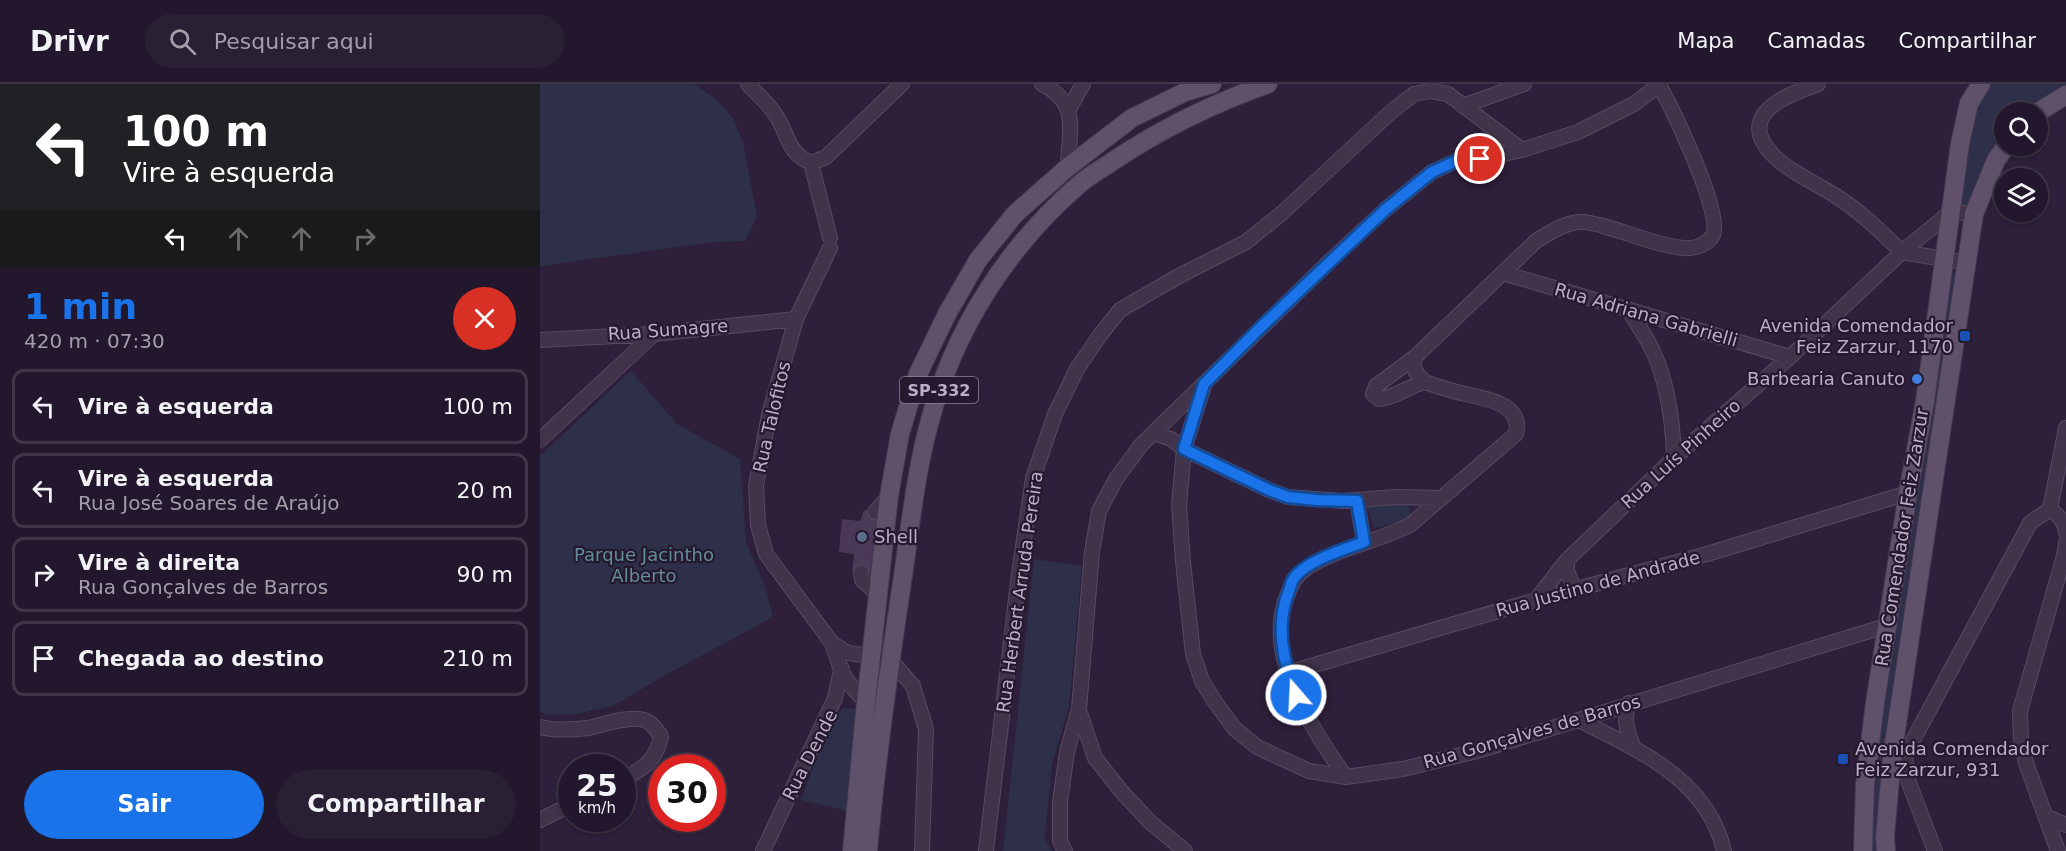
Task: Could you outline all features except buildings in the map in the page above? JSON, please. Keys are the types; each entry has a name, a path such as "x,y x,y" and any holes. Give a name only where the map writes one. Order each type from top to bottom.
{"main road":[{"name":"SP-332","path":"868,851 875,703 872,656 878,594 900,434 918,374 947,314 978,260 1015,214 1068,166 1132,118 1185,93 1212,84"},
{"name":"SP-332","path":"852,851 875,703 890,659 928,425 943,377 970,317 999,271 1028,234 1083,181 1138,144 1168,128 1241,93 1268,84"},
{"name":"Rua Comendador Feiz Zarzur","path":"1863,851 1865,784 1886,626 1925,401 1960,144 1969,103 1981,84"},
{"path":"2048,106 2066,95"},
{"name":"Rua Comendador Feiz Zarzur","path":"1886,851 1885,837 1974,214 1999,156"}],"street":[{"path":"748,84 777,117 790,145 800,158 811,163 826,157 902,84"},
{"path":"1041,84 1060,88 1069,109"},
{"path":"1068,166 1069,109 1083,84"},
{"path":"1463,105 1524,84"},
{"path":"1346,777 1315,733 1287,673 1281,634 1281,615 1294,578 1308,567 1335,553 1394,534 1410,525 1516,434 1518,424 1515,416 1493,401 1425,382 1385,399 1379,399 1373,394 1376,386 1415,357 1536,241 1557,228 1578,222 1594,223 1686,248 1702,246 1713,235 1715,219 1696,165 1672,108 1659,84"},
{"name":"Rua Gonçalves de Barros","path":"1659,84 1634,104 1578,132 1522,150 1480,159 1456,161 1432,172 1386,209 1332,259 1204,384 1184,449 1179,505 1193,654 1202,681 1234,728 1257,747 1309,771 1346,777 1403,769 1477,751 1886,626"},
{"path":"1818,84 1772,105 1762,116 1758,126 1761,139 1772,155 1792,171 1863,215 1902,252 1967,263"},
{"name":"Rua Herbert Arruda Pereira","path":"986,851 1019,574 1033,478 1055,414 1077,369 1120,310 1179,276 1246,242 1282,213 1392,111 1414,94 1430,91 1448,94 1522,150"},
{"name":"Rua Talofitos","path":"811,163 830,243 796,320 769,415 756,485 758,525 766,554 832,643 841,670 855,692 875,703"},
{"path":"1951,212 1974,214"},
{"name":"Rua Luís Pinheiro","path":"1536,600 1566,560 1674,458 1790,357 1902,252 1951,212"},
{"name":"Rua Adriana Gabrielli","path":"1503,273 1790,357"},
{"path":"1628,309 1652,349 1663,376 1672,428 1674,458"},
{"name":"Rua Sumagre","path":"540,340 654,334 796,320"},
{"path":"540,440 654,334"},
{"path":"1415,357 1414,370 1425,382"},
{"path":"1065,851 1060,841 1059,802 1067,752 1079,709 1092,552 1099,511 1116,479 1141,446 1204,384"},
{"path":"1935,851 1898,757 1917,732 2030,523 2051,503 2066,428"},
{"path":"1154,433 1171,439 1184,449 1288,497 1357,501 1396,497 1440,498"},
{"name":"Rua Justino de Andrade","path":"1287,673 1536,600 1707,554 1908,493"},
{"path":"875,512 890,496"},
{"path":"1357,501 1364,542"},
{"path":"2051,503 2066,510"},
{"path":"2051,503 2065,524 2066,532"},
{"path":"2058,851 2026,763 2021,739 2020,711 2066,543"},
{"path":"1566,560 1567,571 1575,590"},
{"path":"861,572 862,580 878,594"},
{"path":"832,643 848,653 890,659 913,686 926,729 922,851"},
{"path":"832,705 841,670 872,656"},
{"name":"Rua Dende","path":"765,847 832,705 844,700 875,703"},
{"path":"1629,703 1624,715 1633,746"},
{"path":"1079,709 1095,758 1150,822 1185,851"},
{"path":"540,728 557,731 633,718 644,719 653,725 661,736 659,750 636,773"},
{"path":"1581,721 1658,761 1697,795 1721,836 1724,850"},
{"path":"1067,752 1081,751 1095,758"},
{"path":"540,820 558,811"},
{"path":"2045,816 2066,825"},
{"path":"752,851 765,847"}],"green space":[{"path":"540,84 694,84 715,98 733,118 743,143 757,217 745,241 714,242 540,266"},
{"path":"1989,84 2066,84 2066,92 2047,102 1994,102 1994,148 1987,160 1970,208 1957,206 1971,112"},
{"path":"1948,272 1959,274 1882,851 1870,851 1877,738"},
{"name":"Parque Jacintho Alberto","path":"631,371 677,424 740,459 746,542 765,586 773,617 615,705 577,714 548,715 540,712 540,456"},
{"path":"1409,500 1410,520 1374,528 1367,506"},
{"path":"1034,559 1082,566 1069,707 1052,764 1045,838 1052,851 1003,851"},
{"path":"845,708 869,714 853,812 801,800 831,717"}],"tunnel":[{"path":"861,572 865,540 875,512"}],"place":[{"name":"Avenida Comendador Feiz Zarzur, 1170","path":"1965,336"},
{"name":"Barbearia Canuto","path":"1917,379"},
{"name":"Shell","path":"862,537"},
{"name":"Avenida Comendador Feiz Zarzur, 931","path":"1843,759"}],"route":[{"path":"1296,695 1287,673 1281,634 1281,615 1285,600 1294,578 1308,567 1364,542 1357,501 1288,497 1184,449 1204,384 1386,209 1432,172 1456,161 1480,159"}]}
